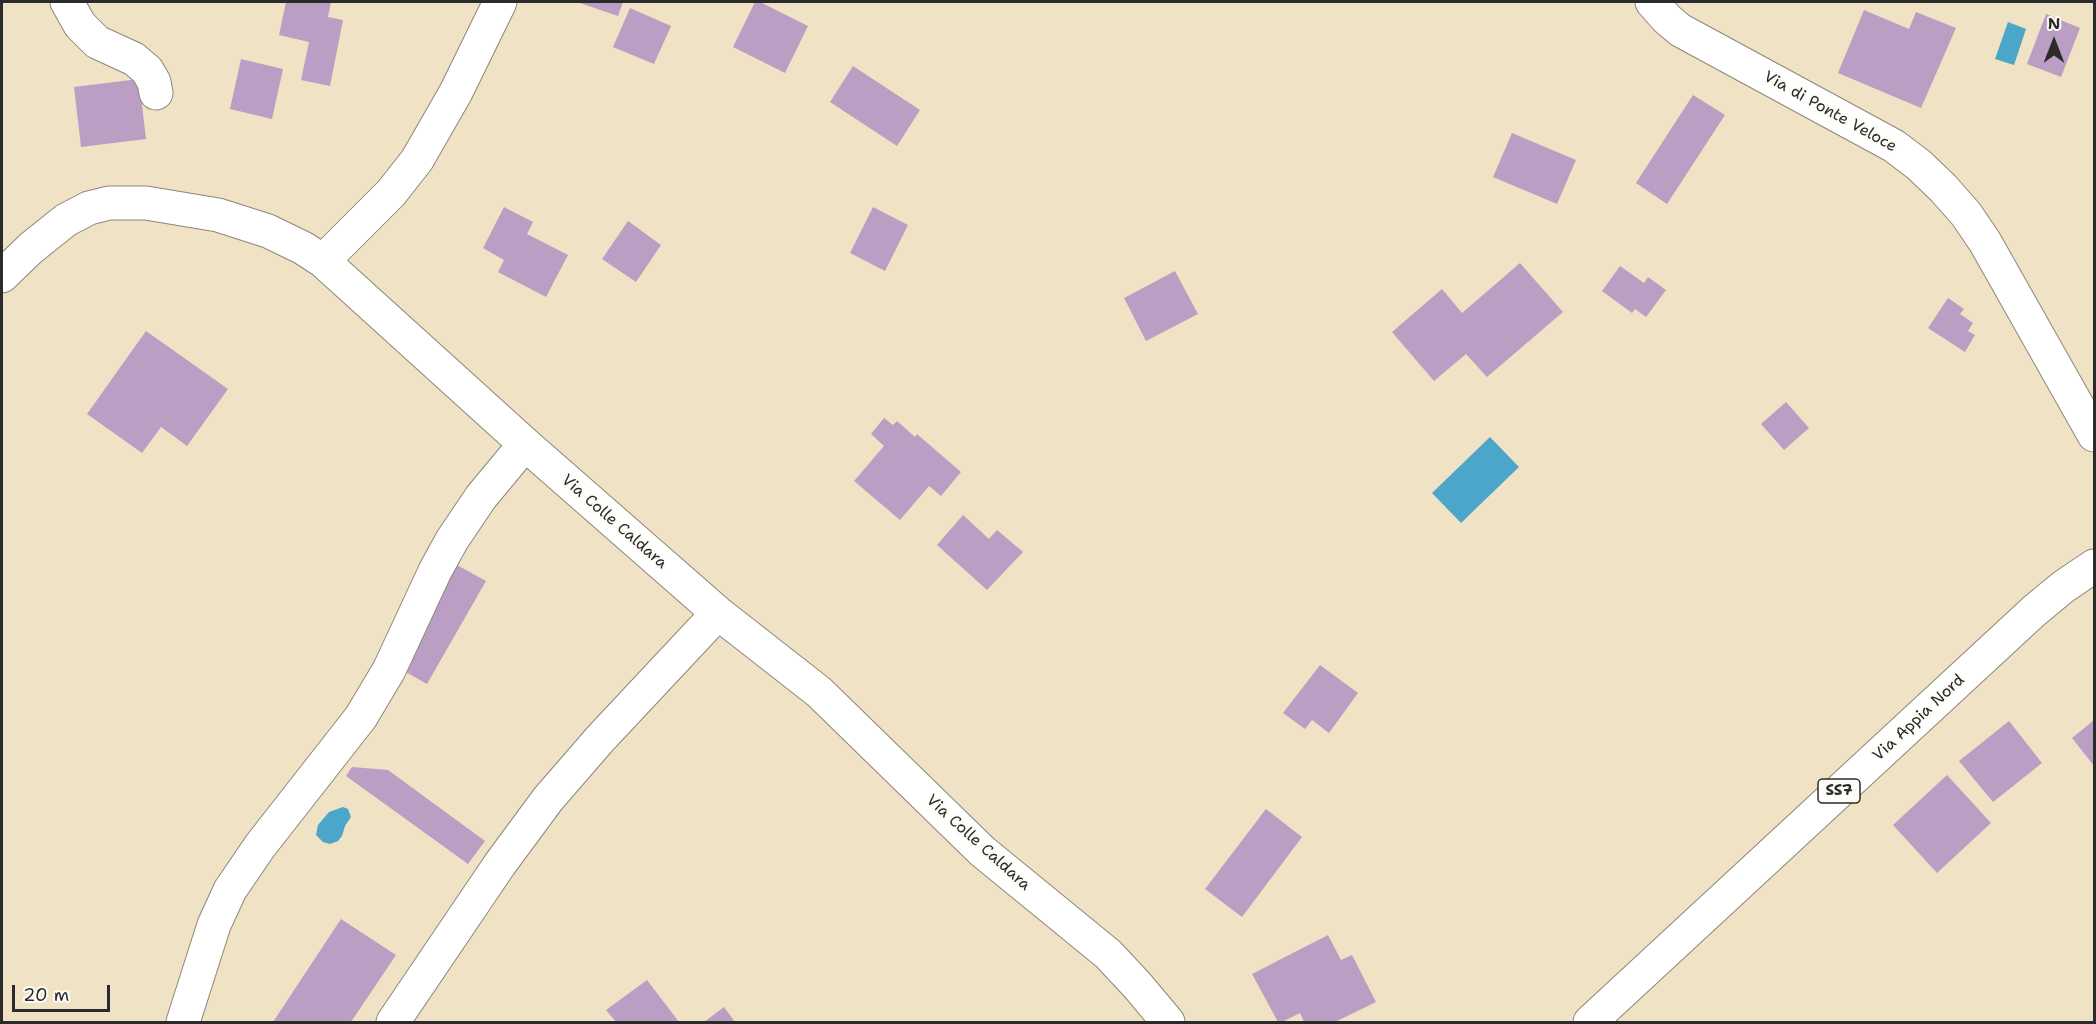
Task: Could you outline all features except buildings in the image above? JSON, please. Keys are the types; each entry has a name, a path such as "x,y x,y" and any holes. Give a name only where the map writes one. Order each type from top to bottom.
{"street":[{"path":"67,2 80,25 97,42 134,59 147,70 154,82 156,93"},
{"path":"323,261 391,193 417,159 456,92 500,2"},
{"name":"Via di Ponte Veloce","path":"1652,2 1666,19 1680,30 1894,146 1919,165 1943,188 1966,214 1985,242 2094,435"},
{"name":"Via Colle Caldara","path":"2,276 31,248 66,220 98,205 121,202 181,208 255,226 292,242 323,261 525,444 718,613 819,692 982,851 1108,954 1168,1023"},
{"path":"183,1023 214,925 230,890 260,846 361,717 389,670 435,571 456,533 481,497 525,444"},
{"name":"Via Appia Nord","path":"1590,1023 2034,611 2063,587 2094,566"},
{"path":"393,1023 500,864 548,799 594,746 718,613"}],"water":[{"path":"2008,22 2026,29 2014,65 1995,59"},
{"path":"1490,437 1519,467 1461,523 1432,493"},
{"path":"343,807 348,809 351,817 342,836 338,841 330,844 323,842 316,835 318,825 329,812"}]}
